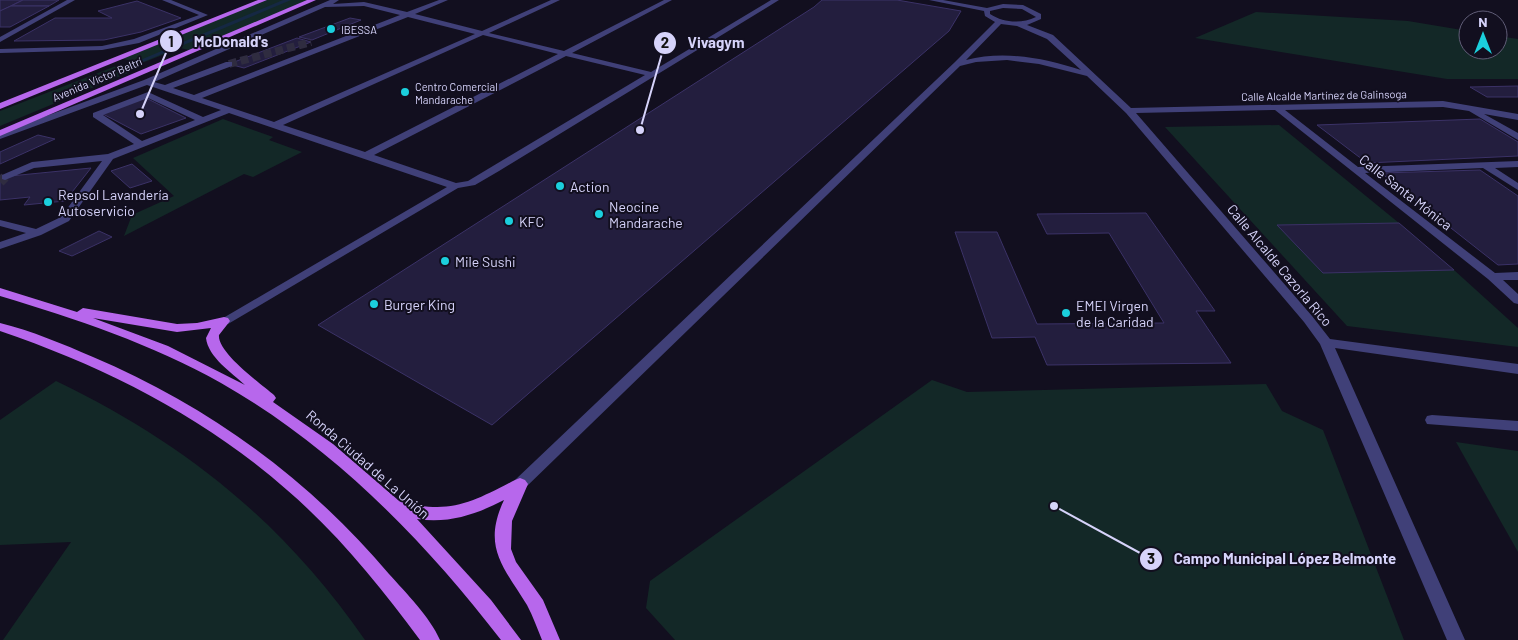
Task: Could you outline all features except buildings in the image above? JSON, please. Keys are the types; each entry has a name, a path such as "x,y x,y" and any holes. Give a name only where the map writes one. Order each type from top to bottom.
{"main road":[{"name":"Avenida Víctor Beltrí","path":"0,106 264,0"},
{"name":"Avenida Víctor Beltrí","path":"0,134 313,0"},
{"name":"Ronda Ciudad de La Unión","path":"0,292 109,328 179,357 255,396 303,430 391,505 448,561 512,640"},
{"path":"44,305 177,328 197,327 224,321"},
{"path":"224,321 213,334 212,343 303,430"},
{"path":"0,327 74,354 138,383 174,402 240,444 273,468 334,525 398,596 431,640"},
{"path":"391,505 430,515 458,513 520,484"},
{"path":"520,484 505,516 502,532 503,553 508,564 534,602 551,640"}],"street":[{"path":"0,40 72,0"},
{"path":"0,51 87,50 119,45 136,41 205,15 165,0"},
{"path":"0,134 147,82 336,0"},
{"path":"194,98 444,0"},
{"path":"275,125 557,0"},
{"path":"365,156 669,0"},
{"path":"224,321 455,186 471,183 776,0"},
{"path":"932,0 987,10 1018,3 1036,12 1045,27"},
{"path":"317,8 360,2 653,75"},
{"path":"987,10 987,15 1000,21 1045,27"},
{"path":"520,484 958,64 1000,21"},
{"path":"1018,23 1034,21 1045,27"},
{"name":"Calle Alcalde Cazorla Rico","path":"1045,27 1090,75 1130,111 1308,319 1326,343 1456,640"},
{"path":"319,40 330,36 343,40"},
{"path":"958,64 980,59 1018,58 1059,65 1090,75"},
{"path":"165,88 229,64"},
{"path":"147,82 455,186"},
{"path":"141,145 96,116 148,95 203,120"},
{"name":"Calle Alcalde Martínez de Galinsoga","path":"1130,111 1444,104 1518,117"},
{"path":"1464,106 1518,138"},
{"name":"Calle Santa Mónica","path":"1276,107 1492,277 1518,300"},
{"path":"5,177 32,165 110,157 228,110"},
{"path":"0,246 37,233 65,219 110,157"},
{"path":"1356,170 1518,164"},
{"path":"1486,166 1518,186"},
{"path":"0,222 37,233"},
{"path":"1492,277 1518,276"},
{"path":"1326,343 1518,369"},
{"path":"1432,420 1518,426"}],"green space":[{"path":"263,0 313,0 194,51 180,48 142,63 118,58"},
{"path":"1256,12 1408,21 1458,29 1458,60 1508,60 1508,38 1518,39 1518,79 1447,79 1195,38"},
{"path":"116,66 129,66 132,69 128,73 0,126 0,111"},
{"path":"223,119 273,137 269,140 302,152 253,177 244,174 124,236 132,215 174,196 133,158"},
{"path":"1279,125 1399,223 1278,225 1323,273 1454,270 1518,328 1518,347 1347,326 1165,127"},
{"path":"932,380 967,392 1266,384 1282,411 1323,430 1404,640 675,640 646,608 650,581"},
{"path":"56,381 103,405 147,431 189,459 228,490 300,558 365,640 3,640 71,542 0,545 0,420"},
{"path":"1456,442 1518,451 1518,552"}],"waterway":[{"path":"129,66 288,0"}],"tunnel":[{"path":"229,64 311,42"},
{"path":"0,182 5,177"}],"place":[{"name":"IBESSA","path":"331,29"},
{"name":"Centro Comercial Mandarache","path":"405,92"},
{"name":"McDonald's","path":"140,114"},
{"name":"Vivagym","path":"640,130"},
{"name":"Action","path":"560,186"},
{"name":"Repsol Lavandería Autoservicio","path":"48,202"},
{"name":"Neocine Mandarache","path":"599,214"},
{"name":"KFC","path":"509,221"},
{"name":"Mile Sushi","path":"445,261"},
{"name":"Burger King","path":"374,304"},
{"name":"EMEI Virgen de la Caridad","path":"1066,313"},
{"name":"Campo Municipal López Belmonte","path":"1054,506"}]}
